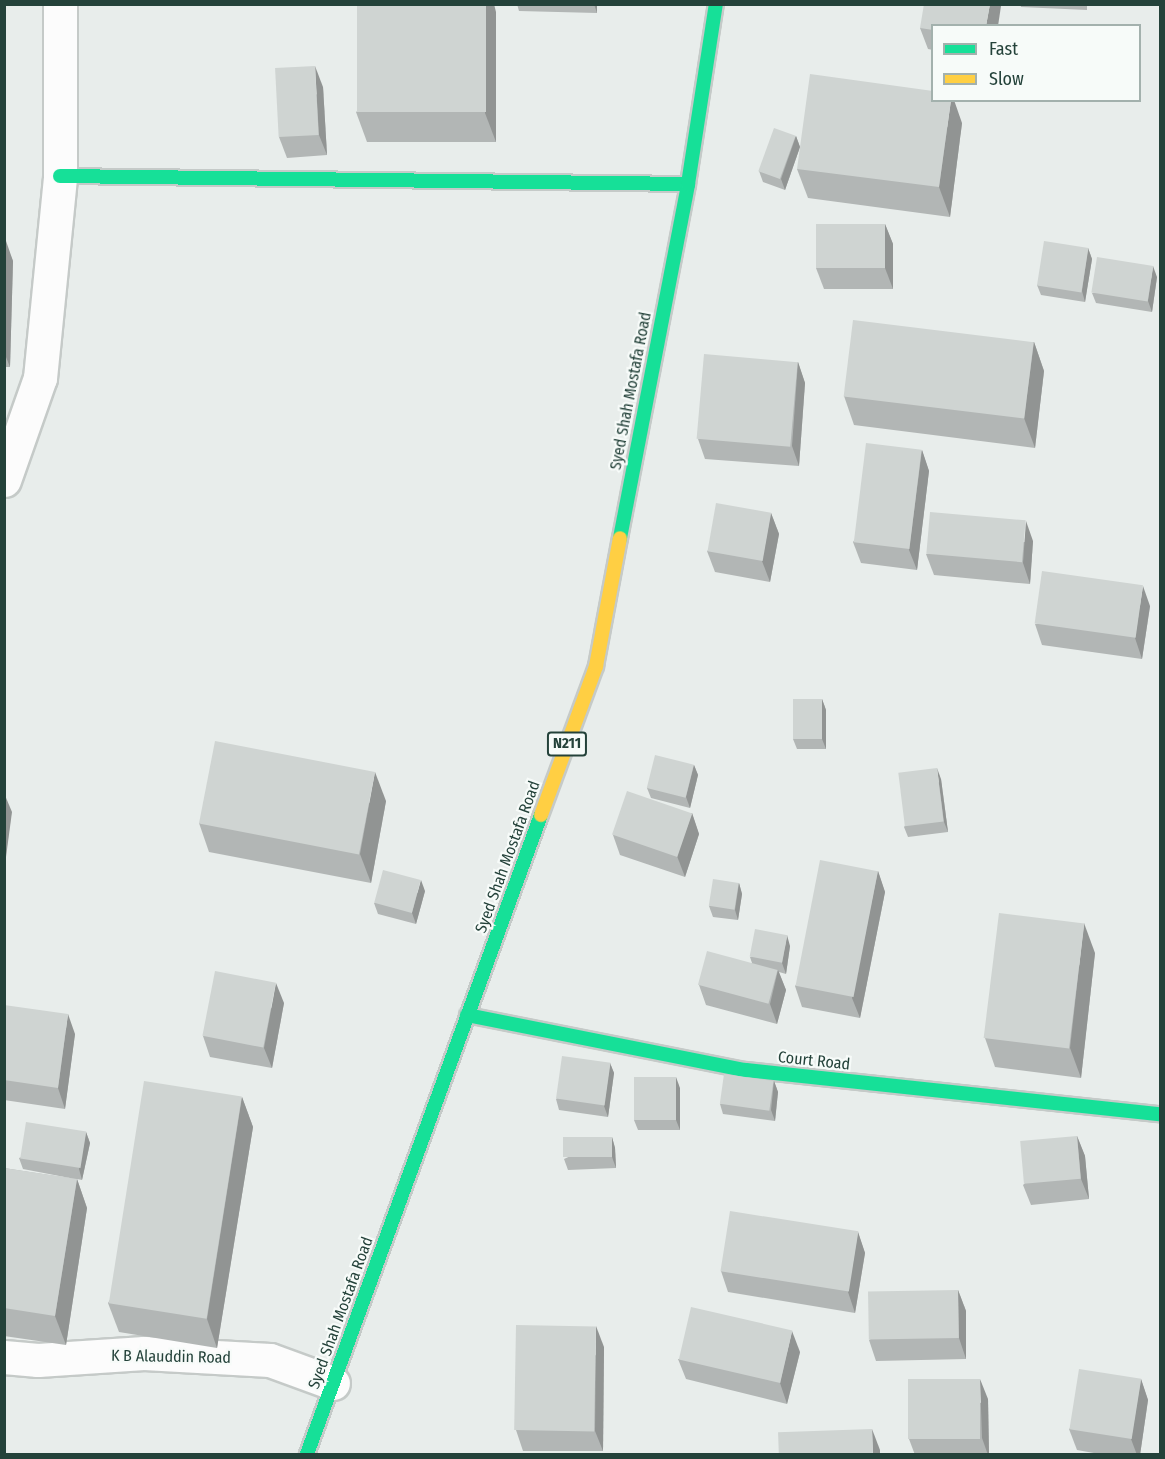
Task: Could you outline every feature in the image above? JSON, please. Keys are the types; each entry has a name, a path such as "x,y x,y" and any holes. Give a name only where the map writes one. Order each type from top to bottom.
{"main road":[{"name":"Syed Shah Mostafa Road","path":"307,1455 596,666 688,184 717,4"},
{"path":"60,176 688,184"},
{"name":"Court Road","path":"467,1015 746,1070 1161,1114"}],"street":[{"path":"4,480 40,378 60,176 60,4"},
{"name":"K B Alauddin Road","path":"4,1357 38,1360 144,1353 270,1360 333,1383"}],"building":[{"path":"357,4 486,4 486,112 357,112"},
{"path":"924,4 990,4 986,24 931,24 931,30 920,28"},
{"path":"315,66 319,135 279,137 275,68"},
{"path":"810,74 931,91 931,102 951,102 939,187 797,169"},
{"path":"774,128 796,136 780,179 758,171"},
{"path":"816,224 885,224 885,268 816,268"},
{"path":"4,241 6,241 4,277"},
{"path":"1044,241 1088,248 1081,292 1037,285"},
{"path":"1097,257 1153,266 1148,301 1091,293"},
{"path":"853,320 1034,342 1024,419 844,396"},
{"path":"704,354 798,362 790,447 697,439"},
{"path":"866,443 922,450 909,549 854,542"},
{"path":"716,503 771,513 763,561 707,551"},
{"path":"930,512 1026,520 1022,562 926,554"},
{"path":"1042,571 1143,585 1136,638 1035,623"},
{"path":"793,699 822,699 822,739 793,739"},
{"path":"215,741 375,772 359,855 199,823"},
{"path":"655,755 694,765 686,798 647,788"},
{"path":"937,768 944,822 905,826 898,773"},
{"path":"627,791 692,813 677,857 612,834"},
{"path":"820,860 878,871 853,997 796,986"},
{"path":"383,870 421,880 412,913 374,903"},
{"path":"713,879 739,883 734,910 709,906"},
{"path":"999,913 1084,923 1069,1049 984,1038"},
{"path":"755,929 787,935 782,963 750,956"},
{"path":"707,951 778,970 768,1004 698,985"},
{"path":"215,971 276,983 263,1048 202,1036"},
{"path":"4,1005 68,1014 58,1088 4,1080"},
{"path":"1161,1020 1161,1061 1159,1061"},
{"path":"562,1056 611,1063 605,1105 556,1099"},
{"path":"724,1074 774,1081 769,1111 720,1104"},
{"path":"634,1077 676,1077 676,1120 634,1120"},
{"path":"144,1081 242,1096 207,1319 109,1303"},
{"path":"26,1122 86,1132 80,1168 20,1159"},
{"path":"1077,1136 1081,1179 1024,1184 1020,1141"},
{"path":"563,1137 612,1137 612,1157 563,1157"},
{"path":"4,1168 77,1179 55,1316 4,1308"},
{"path":"730,1211 858,1231 849,1292 720,1271"},
{"path":"958,1290 959,1338 869,1340 868,1292"},
{"path":"691,1307 792,1330 780,1383 679,1360"},
{"path":"516,1325 596,1326 594,1431 514,1430"},
{"path":"1079,1369 1141,1379 1132,1439 1069,1429"},
{"path":"908,1379 980,1379 980,1439 908,1439"},
{"path":"872,1429 873,1454 779,1454 778,1432"}],"traffic: fast":[{"path":"620,538 688,184 716,4"},
{"path":"60,176 688,184"},
{"path":"307,1454 541,815"},
{"path":"467,1015 746,1070 1160,1114"}],"traffic: slow":[{"path":"541,815 596,666 620,538"}]}
